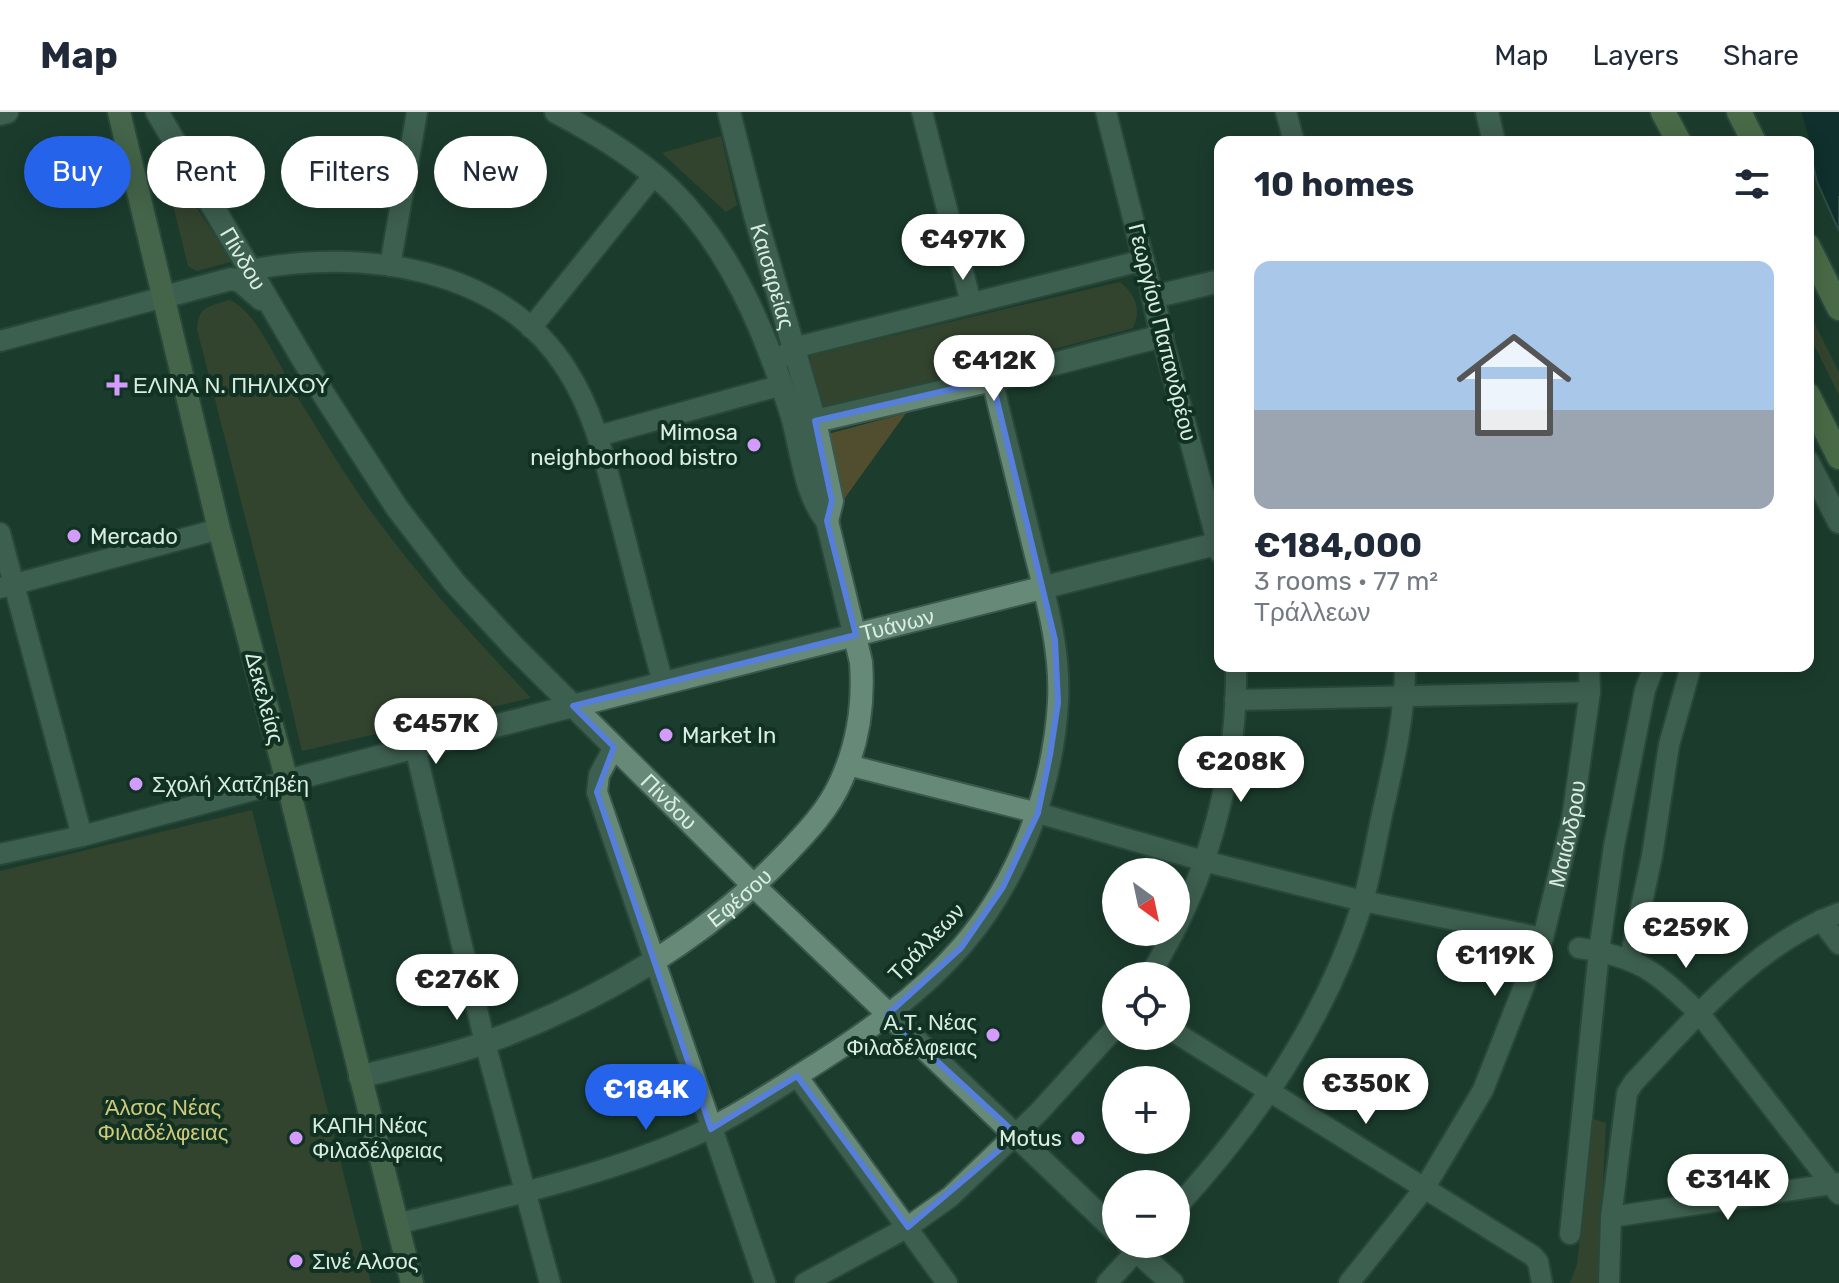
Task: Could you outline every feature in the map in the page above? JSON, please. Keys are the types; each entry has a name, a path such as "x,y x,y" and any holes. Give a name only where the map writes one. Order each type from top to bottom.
{"highway":[{"path":"1657,112 1672,129"},
{"path":"1739,112 1751,136"},
{"path":"1814,258 1839,308"},
{"path":"1814,407 1839,457"}],"main road":[{"name":"Δεκελείας","path":"119,112 219,529 287,781 412,1283"}],"street":[{"path":"0,114 7,112"},
{"name":"Πίνδου","path":"157,112 280,321 387,493 433,557 488,620 754,886 1102,1217"},
{"path":"390,266 417,112"},
{"name":"Εφέσου","path":"556,112 654,175 684,204 720,254 746,298 782,385 804,420"},
{"name":"Καισαρείας","path":"729,112 793,348"},
{"path":"922,112 971,303"},
{"name":"Γεωργίου Παπανδρέου","path":"1106,112 1214,528"},
{"path":"1286,112 1292,136"},
{"path":"1487,112 1493,136"},
{"path":"531,328 654,175"},
{"path":"775,362 793,348 1144,260"},
{"path":"250,270 322,261 390,266 429,273 466,286 531,328 566,368 598,436 663,683"},
{"name":"Πίνδου","path":"164,297 231,279 252,290 280,321"},
{"path":"1153,297 1214,282"},
{"path":"0,341 164,297"},
{"path":"804,420 992,380 1162,336"},
{"name":"Εφέσου","path":"360,1077 485,1043 561,1012 655,960 705,926 754,886 808,832 835,793 848,765 859,720 863,685 856,635 827,521 832,501 804,420 793,348"},
{"name":"Τράλλεων","path":"397,1224 621,1164 711,1129 852,1042 887,1015 961,948 977,926 1003,887 1038,813 1058,703 1055,640 992,380"},
{"path":"598,436 782,385"},
{"path":"1814,477 1839,522"},
{"path":"7,586 219,529"},
{"path":"0,533 7,586 82,836"},
{"name":"Τυάνων","path":"287,781 1043,587 1214,547"},
{"path":"1190,894 1204,861 1227,765 1236,672"},
{"path":"1190,1192 1271,1092 1328,994 1363,901 1398,744 1405,697 1405,672"},
{"name":"Μαιάνδρου","path":"1349,1283 1424,1189 1483,1090 1543,938 1572,819 1590,692 1589,672"},
{"path":"1570,1234 1589,949 1614,846 1645,690 1652,672"},
{"path":"1636,962 1669,745 1689,672"},
{"path":"1235,700 1590,692"},
{"path":"415,747 485,1043 550,1283"},
{"path":"614,747 599,775 597,792 765,1283"},
{"path":"848,765 1363,901 1543,938"},
{"path":"0,854 82,836 287,781"},
{"path":"1609,1283 1611,1217 1627,1093 1634,1082 1699,1013 1768,952 1830,916 1839,944"},
{"path":"1589,949 1636,962 1672,987 1699,1013 1836,1187"},
{"path":"1190,1042 1533,1256 1538,1262 1542,1283"},
{"path":"805,1283 908,1227 950,1197 1017,1135 1102,1043"},
{"path":"797,1076 947,1283"},
{"path":"1611,1217 1836,1187"},
{"path":"1107,1283 1127,1258"},
{"path":"1148,1258 1172,1283"}],"highlighted area":[{"path":"992,380 1055,640 1058,703 1050,755 1038,813 1003,887 961,948 887,1015 1017,1135 908,1227 797,1076 711,1129 597,792 614,747 573,706 856,635 827,521 832,501 815,421"}],"green space":[{"path":"721,136 737,205 726,212 662,153"},
{"path":"174,208 197,208 230,258 230,262 197,271 188,266"},
{"path":"1120,282 1136,302 1133,328 827,409 813,384 811,355"},
{"path":"229,300 239,306 259,329 335,458 393,541 450,610 531,698 302,751 197,329 203,311"},
{"path":"1814,322 1839,372 1839,395 1814,345"},
{"path":"906,413 842,502 828,434"},
{"name":"Άλσος Νέας Φιλαδέλφειας","path":"252,810 371,1283 0,1283 0,871"},
{"path":"1593,1119 1606,1123 1598,1283 1570,1283 1577,1265"}],"water":[{"path":"1839,136 1839,231 1817,182 1814,142"}],"waterway":[{"path":"1820,112 1839,178"}],"place":[{"name":"ΕΛΙΝΑ Ν. ΠΗΛΙΧΟΥ","path":"117,385"},
{"name":"Mimosa neighborhood bistro","path":"754,445"},
{"name":"Mercado","path":"74,536"},
{"name":"Market In","path":"666,735"},
{"name":"Σχολή Χατζηβέη","path":"136,784"},
{"name":"Α.Τ. Νέας Φιλαδέλφειας","path":"993,1035"},
{"name":"ΚΑΠΗ Νέας Φιλαδέλφειας","path":"296,1138"},
{"name":"Motus","path":"1078,1138"},
{"name":"Σινέ Αλσος","path":"296,1261"}]}
